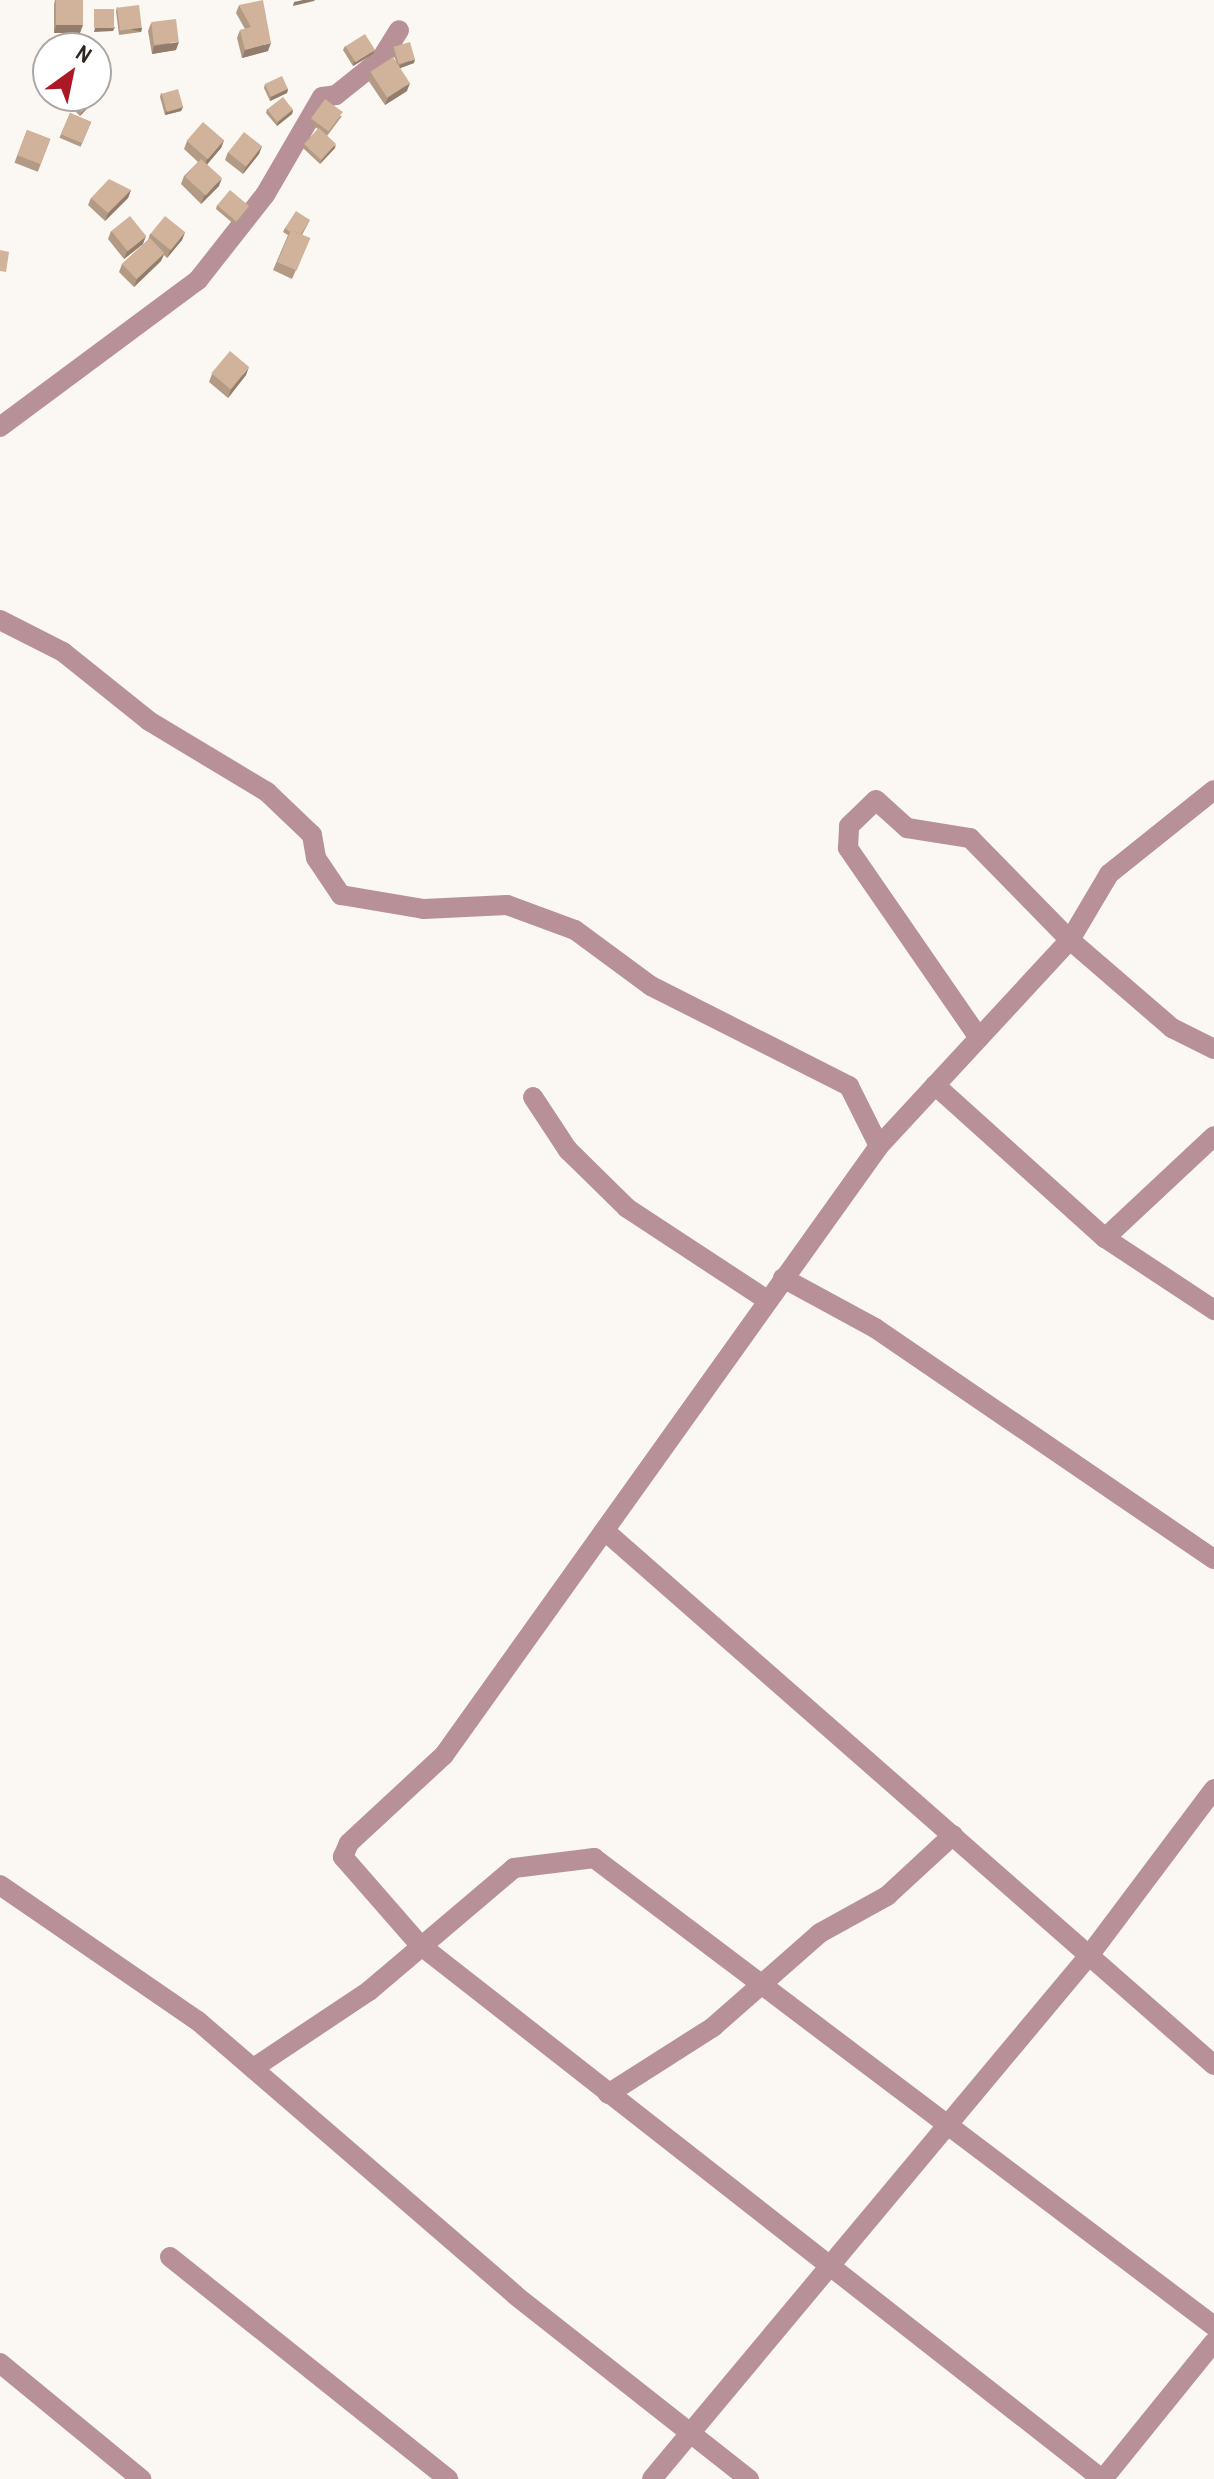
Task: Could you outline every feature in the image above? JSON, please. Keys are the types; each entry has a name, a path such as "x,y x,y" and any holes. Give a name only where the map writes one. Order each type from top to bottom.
{"street":[{"path":"0,427 198,280 265,195 322,97 336,95 381,59 399,30"},
{"path":"0,620 63,652 149,721 267,792 312,835 316,858 341,895 424,909 507,905 575,930 651,986 849,1086 879,1146"},
{"path":"1214,790 1109,874 1070,940 879,1146 444,1755 345,1851 345,1865 419,1944 827,2268 1102,2479 1214,2342"},
{"path":"979,1038 848,848 849,826 876,800 907,828 970,838 1070,940 1172,1028 1214,1049"},
{"path":"935,1085 1105,1238 1214,1310"},
{"path":"533,1097 568,1150 627,1208 767,1300"},
{"path":"1105,1238 1214,1136"},
{"path":"783,1278 875,1328 1214,1559"},
{"path":"605,1531 1091,1953 1214,2065"},
{"path":"652,2479 1208,1812 1214,1789"},
{"path":"608,2094 713,2027 820,1933 912,1877 953,1835"},
{"path":"255,2067 369,1991 419,1944 514,1868 571,1855 618,1871 1214,2326"},
{"path":"0,1885 255,2067 689,2437 749,2479"},
{"path":"170,2257 448,2479"},
{"path":"0,2363 141,2479"}],"building":[{"path":"56,0 83,0 83,25 56,25"},
{"path":"263,0 271,43 245,50 240,30 251,27 239,5"},
{"path":"139,5 142,28 120,31 117,8"},
{"path":"94,9 114,9 114,28 94,28"},
{"path":"176,19 179,42 154,45 151,22"},
{"path":"365,34 375,50 356,62 345,46"},
{"path":"410,42 415,59 399,64 394,47"},
{"path":"393,57 410,83 387,98 370,72"},
{"path":"282,76 288,89 271,97 265,84"},
{"path":"178,89 183,107 167,112 162,94"},
{"path":"283,97 293,110 277,122 267,109"},
{"path":"325,99 343,112 329,131 311,118"},
{"path":"70,113 91,122 82,143 61,134"},
{"path":"203,122 224,140 208,159 187,141"},
{"path":"319,128 336,144 321,160 304,144"},
{"path":"27,130 50,139 41,164 17,155"},
{"path":"244,132 262,146 246,167 228,152"},
{"path":"201,159 222,178 206,196 185,177"},
{"path":"109,179 131,190 108,213 91,198"},
{"path":"230,190 249,206 236,221 217,205"},
{"path":"296,211 310,220 301,234 285,228"},
{"path":"130,216 146,236 128,251 111,231"},
{"path":"165,216 185,232 171,250 151,234"},
{"path":"291,230 310,238 297,270 277,262"},
{"path":"150,238 164,253 137,279 122,264"},
{"path":"0,250 9,252 6,272 0,271"},
{"path":"230,351 249,367 231,389 211,373"}]}
